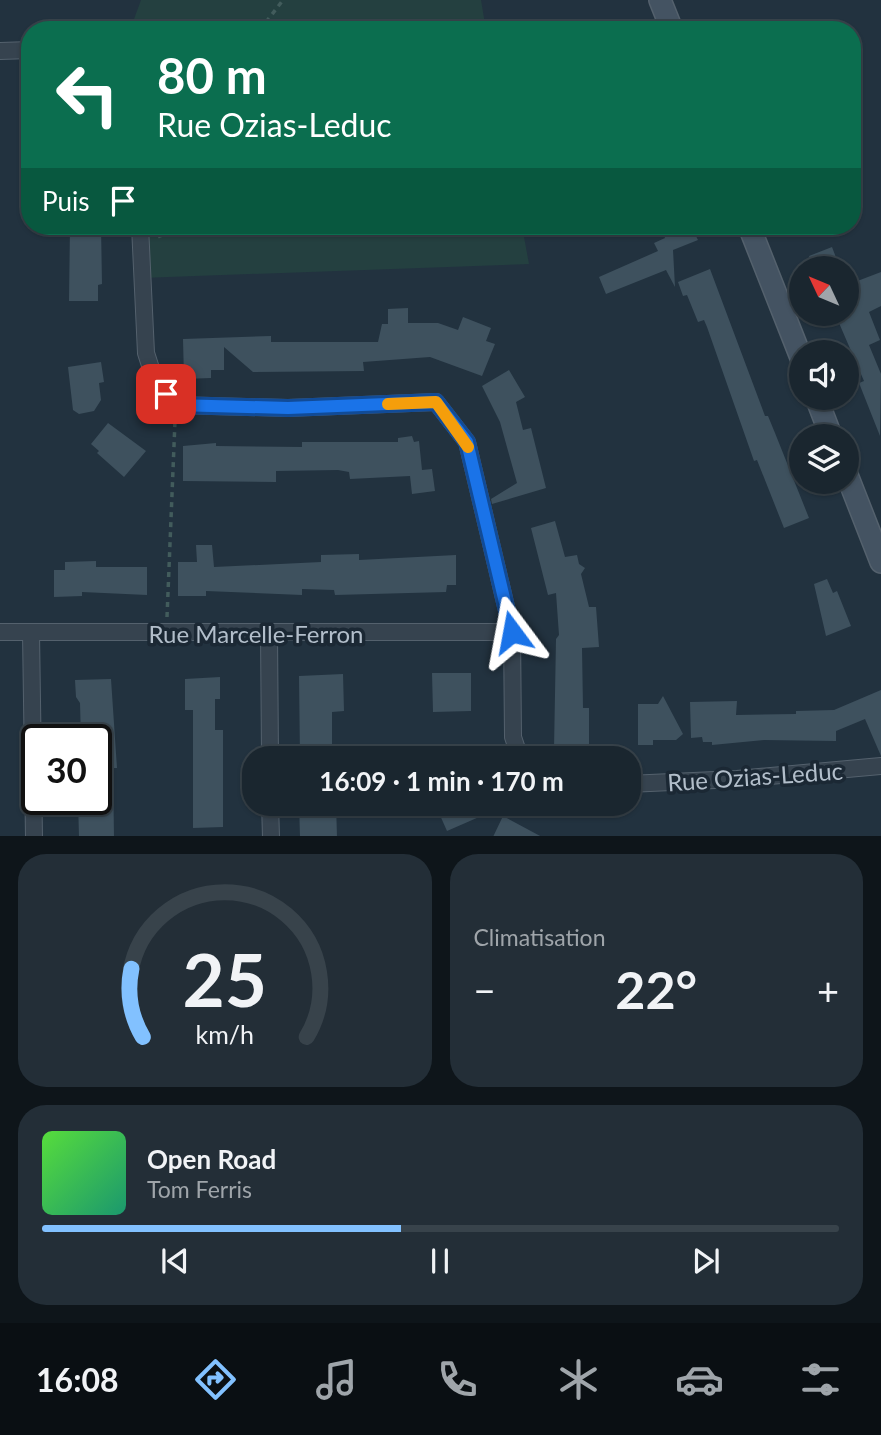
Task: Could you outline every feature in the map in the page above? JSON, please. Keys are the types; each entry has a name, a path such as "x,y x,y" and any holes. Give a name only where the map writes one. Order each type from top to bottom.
{"street":[{"path":"660,0 668,21"},
{"path":"0,51 21,50"},
{"path":"140,235 146,353 156,384 176,405 288,408 436,402 467,442 512,632 513,737 516,746"},
{"path":"753,235 794,340"},
{"path":"854,494 881,562"},
{"name":"Rue Marcelle-Ferron","path":"0,632 512,632"},
{"path":"31,633 34,836"},
{"path":"269,633 270,746"},
{"name":"Rue Ozias-Leduc","path":"641,783 737,779 881,766"},
{"path":"270,816 271,836"}],"path":[{"path":"267,21 283,0"},
{"path":"140,245 164,235"},
{"path":"167,633 176,405"}],"green space":[{"path":"141,0 481,0 484,21 133,21"},
{"path":"140,235 524,235 529,264 141,278"}],"building":[{"path":"70,235 101,235 102,284 98,285 98,301 69,301"},
{"path":"664,235 696,235 698,240 673,250 675,287 666,270 606,294 599,277 658,251 654,243 665,238"},
{"path":"832,247 835,256 809,256"},
{"path":"710,269 765,416 768,416 789,468 789,494 799,494 809,518 784,528 757,460 754,461 704,320 698,322 687,295 683,296 678,282"},
{"path":"881,272 881,306 869,312 880,340 869,345 881,374 880,436 859,383 864,381 859,369 859,340 846,340 840,326 859,326 859,280"},
{"path":"408,308 408,323 438,323 458,330 463,317 491,328 486,341 495,344 482,376 430,357 363,362 364,371 253,372 224,347 224,370 211,370 211,378 184,379 183,339 271,336 271,342 378,342 382,324 388,324 388,309"},
{"path":"101,362 104,382 99,383 101,400 94,411 79,414 73,410 68,367"},
{"path":"509,370 525,397 516,402 523,430 531,428 546,488 492,504 491,499 517,483 500,422 482,386"},
{"path":"108,423 146,451 124,477 97,453 99,451 91,444"},
{"path":"412,436 414,442 419,441 422,470 432,469 435,491 412,494 410,476 350,479 349,472 338,470 276,471 276,482 183,481 183,446 216,443 216,446 302,447 302,442 398,442 398,438"},
{"path":"555,521 565,557 577,555 579,564 585,568 581,574 589,607 596,607 599,647 582,648 583,708 589,708 589,746 554,746 556,639 559,635 556,593 548,595 531,528"},
{"path":"196,545 212,545 214,567 321,562 321,555 359,554 359,560 456,555 456,585 447,585 446,592 335,595 334,590 302,589 302,595 206,591 206,596 178,596 178,562 197,562"},
{"path":"96,561 96,567 147,567 147,595 82,592 82,596 54,597 54,570 65,570 65,562"},
{"path":"827,579 833,593 837,591 851,626 826,636 814,584"},
{"path":"432,673 471,673 471,711 433,712"},
{"path":"343,674 344,711 332,712 332,746 300,746 299,676"},
{"path":"220,677 220,699 215,699 215,730 223,730 223,827 193,828 193,710 185,710 185,679"},
{"path":"111,679 117,768 113,768 114,836 79,836 78,815 112,815 112,724 81,724 80,703 76,697 75,680"},
{"path":"881,690 881,756 865,719 836,731 836,741 764,740 712,745 712,742 703,742 702,737 691,738 690,702 737,701 736,715 796,714 796,711 834,710"},
{"path":"663,696 683,734 676,740 653,740 653,745 638,745 638,704 658,704"},
{"path":"299,816 336,816 337,836 300,836"},
{"path":"440,816 481,816 447,831"},
{"path":"503,816 540,836 493,836"}],"slow traffic":[{"path":"388,404 436,402 468,447"}],"route":[{"path":"166,394 176,405 260,408 436,402 467,442 512,632"}]}
